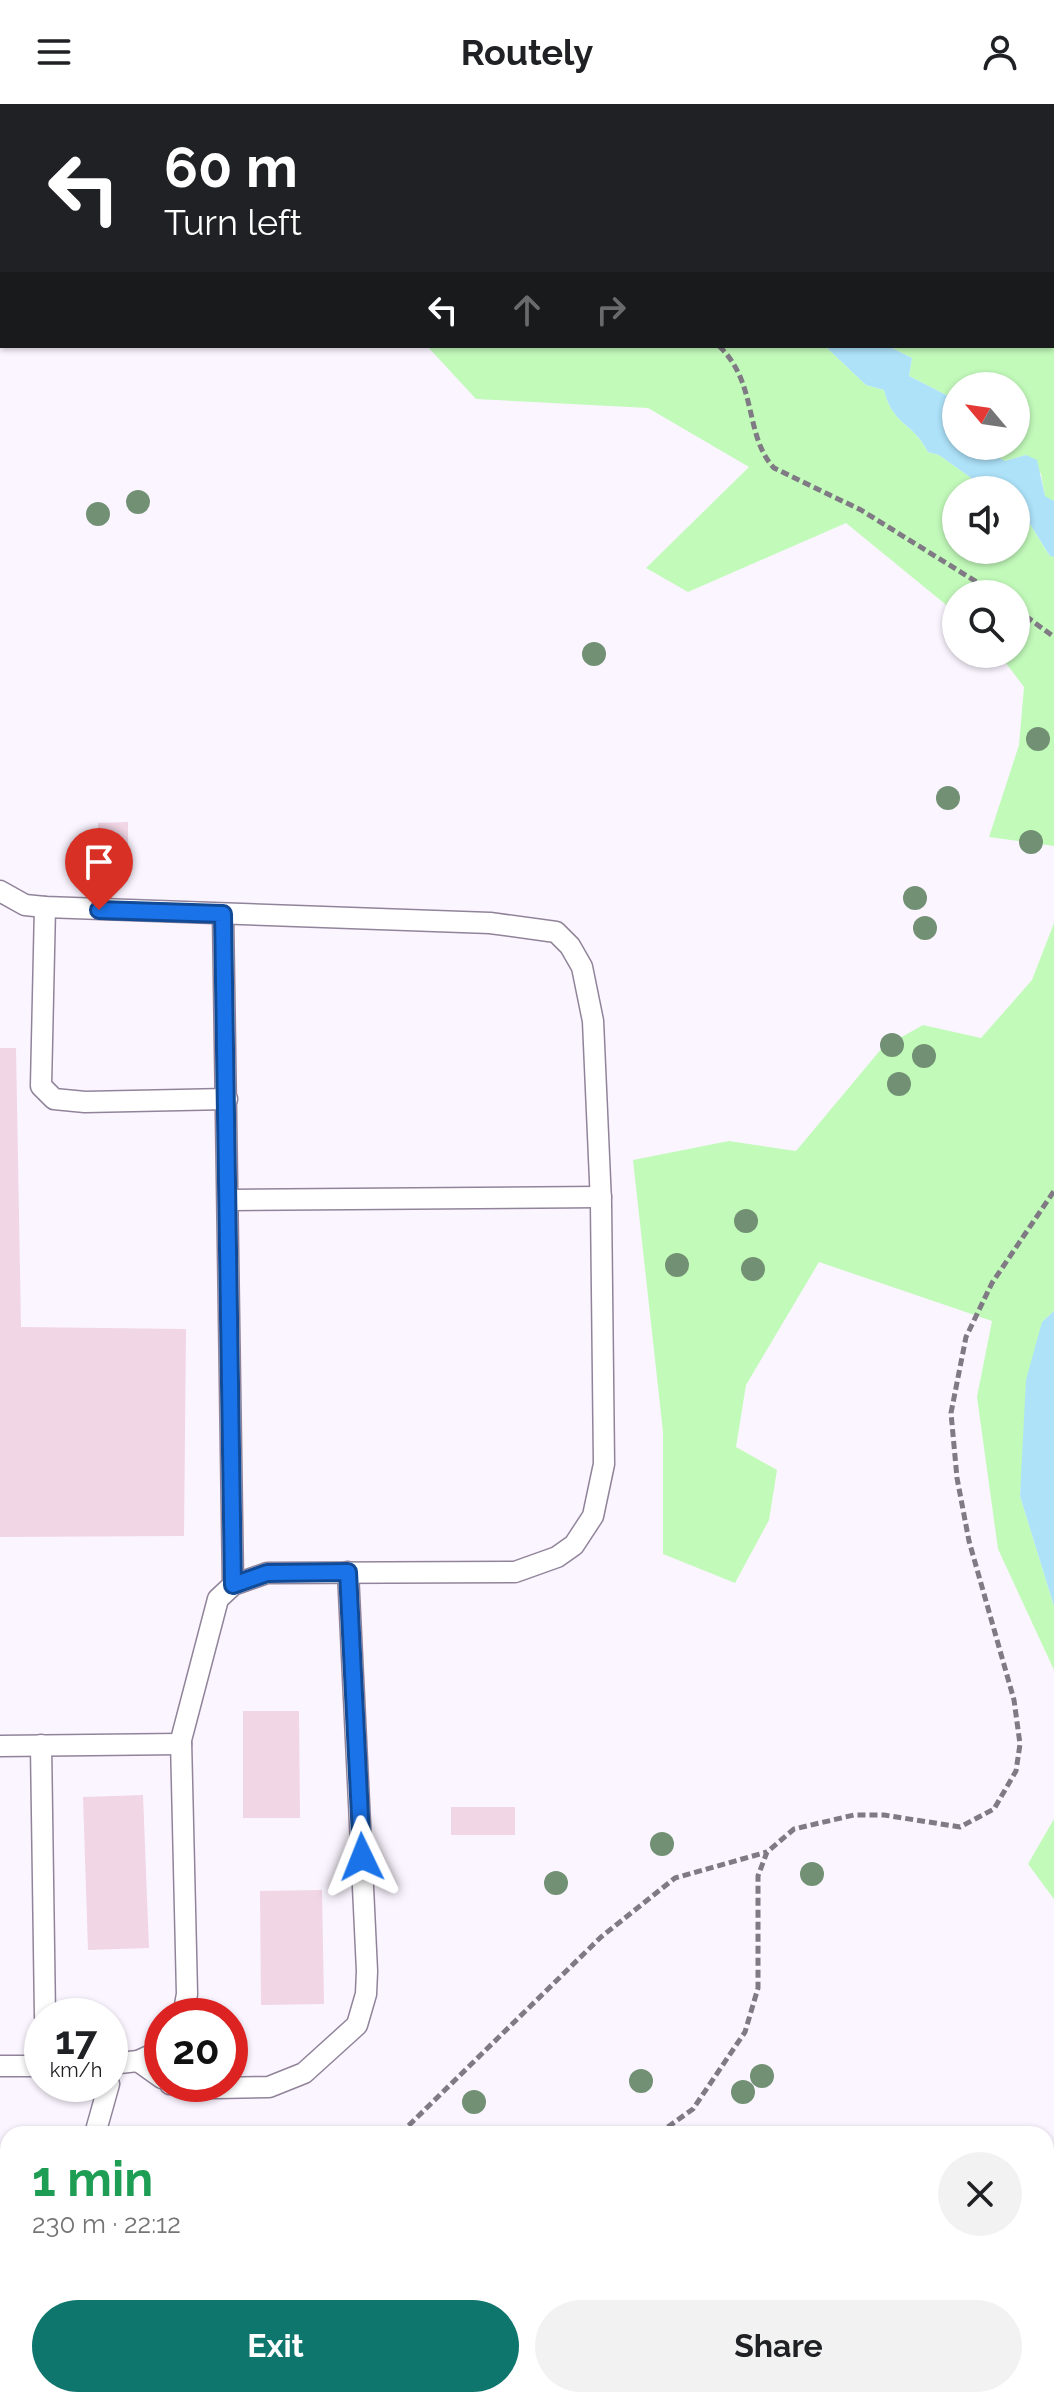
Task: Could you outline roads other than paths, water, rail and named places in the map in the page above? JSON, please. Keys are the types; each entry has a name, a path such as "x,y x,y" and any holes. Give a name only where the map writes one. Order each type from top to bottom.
{"lane":[{"path":"0,891 25,905 45,907 490,923 556,932 570,946 582,967 593,1021 601,1197 604,1464 593,1516 583,1534 557,1557 515,1572 267,1573 233,1585 218,1599 181,1744 186,1998"},
{"path":"45,907 41,1086 54,1099 85,1102 227,1099"},
{"path":"223,914 233,1585"},
{"path":"228,1200 601,1197"},
{"path":"248,2087 269,2087 286,2082 331,2052 357,2025 363,2013 367,1971 348,1572"},
{"path":"0,1746 181,1744"},
{"path":"41,1745 45,1998"},
{"path":"128,2065 144,2058"},
{"path":"138,2061 144,2065"},
{"path":"0,2066 24,2066"},
{"path":"97,2126 103,2102"}],"water":[{"path":"827,348 892,348 912,358 909,376 942,393 942,457 928,452 916,434 892,411 884,390 866,385"},
{"path":"1030,457 1037,460 1045,496 1054,501 1054,557 1050,556 1030,524 1030,476 968,476 946,460 1005,461 1030,460"},
{"path":"1054,1311 1054,1606 1020,1496 1026,1380 1042,1322"}]}
